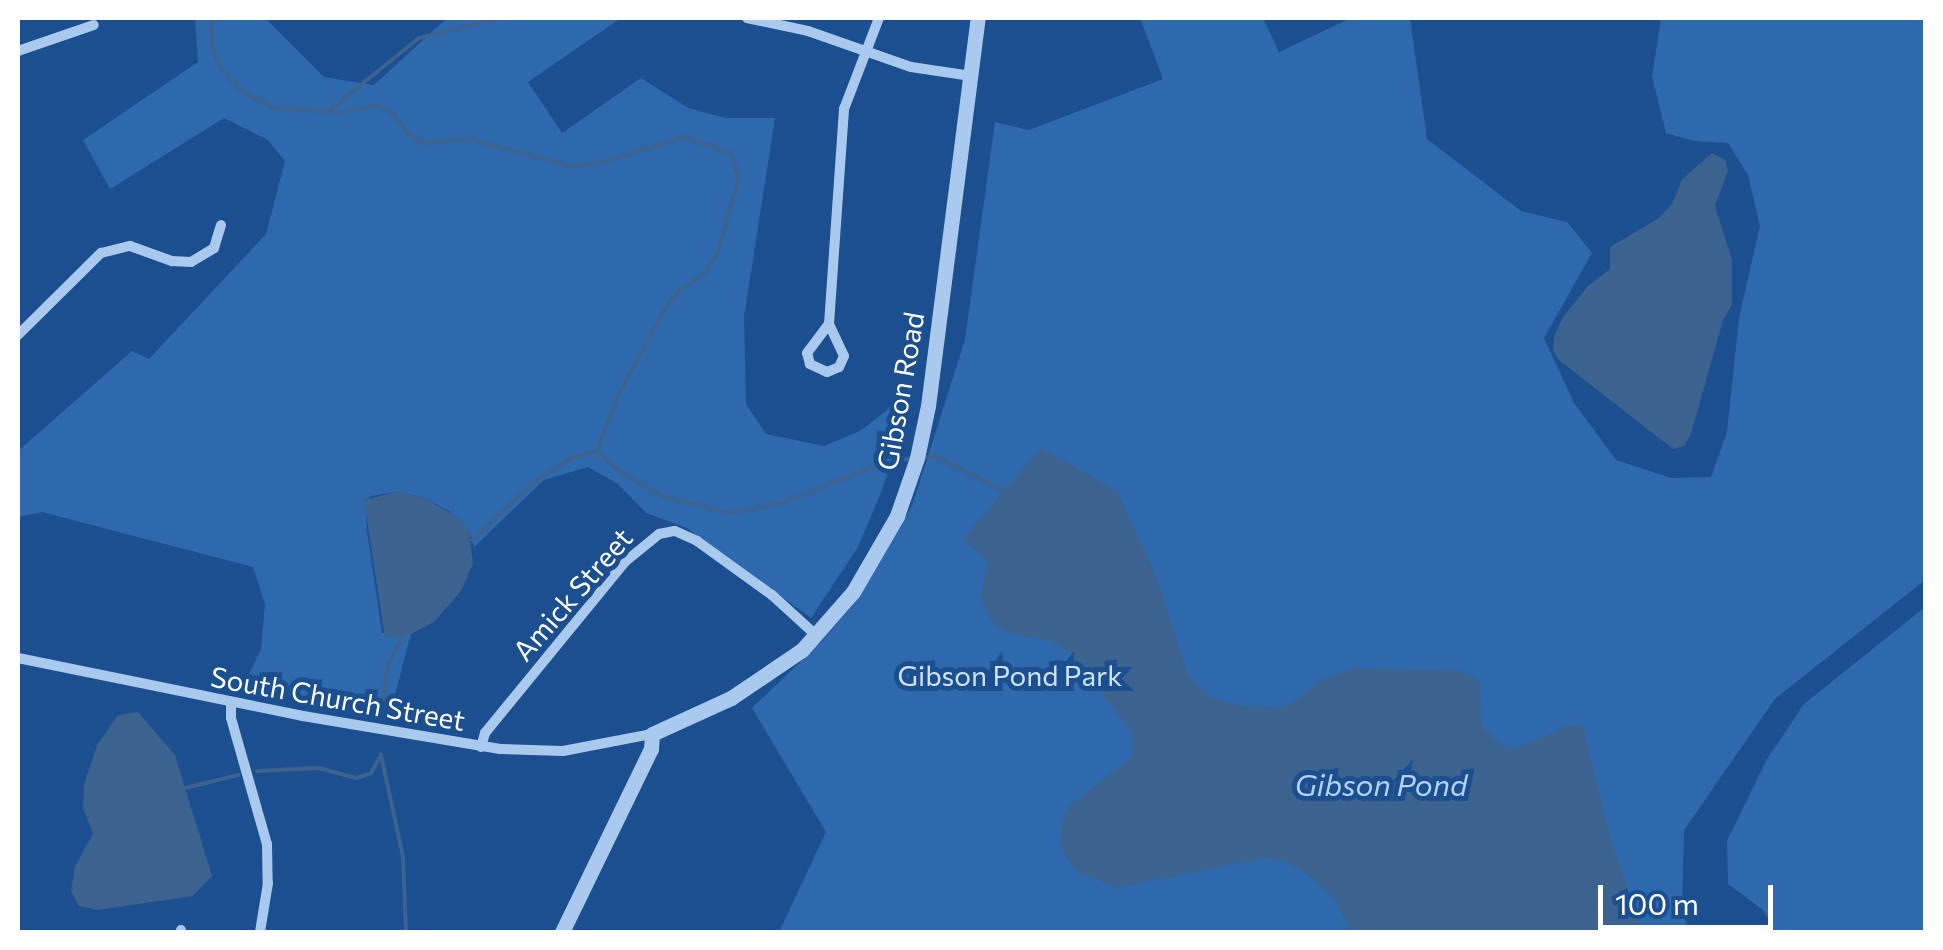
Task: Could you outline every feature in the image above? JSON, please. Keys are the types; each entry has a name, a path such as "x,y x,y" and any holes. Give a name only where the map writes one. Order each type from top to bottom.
{"street":[{"path":"747,18 808,31 911,67 972,76"},
{"path":"829,324 807,352 810,364 827,372 839,368 844,356 829,324 840,214 844,109 879,18"},
{"name":"Gibson Road","path":"652,734 754,685 816,635 864,578 902,503 924,427 978,18"},
{"path":"18,51 94,25"},
{"path":"18,335 93,258 115,247 130,246 172,261 191,262 214,248 221,225"},
{"path":"112,233 115,247"},
{"name":"Amick Street","path":"481,747 485,732 626,561 659,534 675,531 697,541 772,595 816,635"},
{"name":"South Church Street","path":"18,658 481,747 564,751 652,734"},
{"path":"232,702 230,718 267,844 268,883 260,932"},
{"path":"562,932 651,750 652,734"}],"green space":[{"path":"195,18 265,18 324,77 374,85 447,18 621,18 528,82 562,133 641,78 688,108 726,118 775,118 744,317 746,404 766,434 824,446 860,431 886,411 910,373 897,447 880,495 858,547 811,618 687,528 646,513 618,484 588,467 544,480 474,547 469,531 449,511 422,497 397,492 372,496 365,500 367,531 382,633 411,634 391,709 243,687 261,649 265,604 253,567 42,512 18,517 18,451 132,351 149,359 266,234 285,161 268,140 224,118 110,189 83,140 198,62"},
{"name":"Gibson Pond Park","path":"1140,18 1263,18 1279,52 1351,18 1410,18 1427,139 1521,211 1567,222 1592,253 1544,338 1574,403 1616,460 1671,478 1711,477 1727,432 1739,318 1760,226 1748,175 1728,143 1694,141 1666,133 1652,77 1661,18 1925,18 1925,580 1775,699 1684,830 1682,912 1690,932 1642,932 1636,918 1620,932 779,932 826,832 752,708 822,641 853,605 912,506 965,340 995,122 1029,130 1163,79"},
{"path":"1925,607 1925,932 1771,932 1773,926 1763,910 1728,884 1727,841 1767,759 1804,704"}],"water":[{"path":"1712,153 1725,160 1728,170 1715,206 1732,260 1732,305 1723,320 1691,434 1684,446 1673,449 1559,360 1553,351 1554,337 1563,317 1588,286 1610,269 1610,247 1659,218 1672,204 1682,179"},
{"name":"Gibson Pond","path":"1041,448 1117,491 1156,576 1187,672 1208,696 1236,705 1279,708 1294,702 1320,680 1354,668 1458,670 1480,681 1481,726 1500,744 1514,749 1570,725 1583,726 1609,834 1642,932 1351,932 1336,900 1313,878 1284,861 1264,858 1116,888 1075,871 1060,844 1063,818 1070,805 1132,757 1133,734 1070,653 1051,641 1006,633 992,622 981,598 987,561 963,539"},
{"path":"397,492 422,497 459,518 469,531 473,564 461,591 434,622 411,634 385,638 364,500"},
{"path":"138,712 175,755 212,876 193,896 98,910 79,906 71,891 75,866 93,833 83,808 84,785 97,745 118,715"}],"waterway":[{"path":"211,18 212,47 221,69 244,93 273,108 339,112 378,106 392,112 408,134 423,143 468,139 571,166 600,163 684,137 731,153 739,178 717,254 706,272 676,294 663,312 619,394 597,451"},
{"path":"327,112 419,38 501,18"},
{"path":"597,451 615,468 661,496 730,513 782,503 865,470 911,458"},
{"path":"472,540 537,480 571,458 597,451"},
{"path":"921,457 937,457 1007,493"},
{"path":"381,717 388,665 403,635"},
{"path":"381,755 403,857 406,932"},
{"path":"257,771 319,768 356,778 371,773 381,755"},
{"path":"185,788 238,775"}]}
